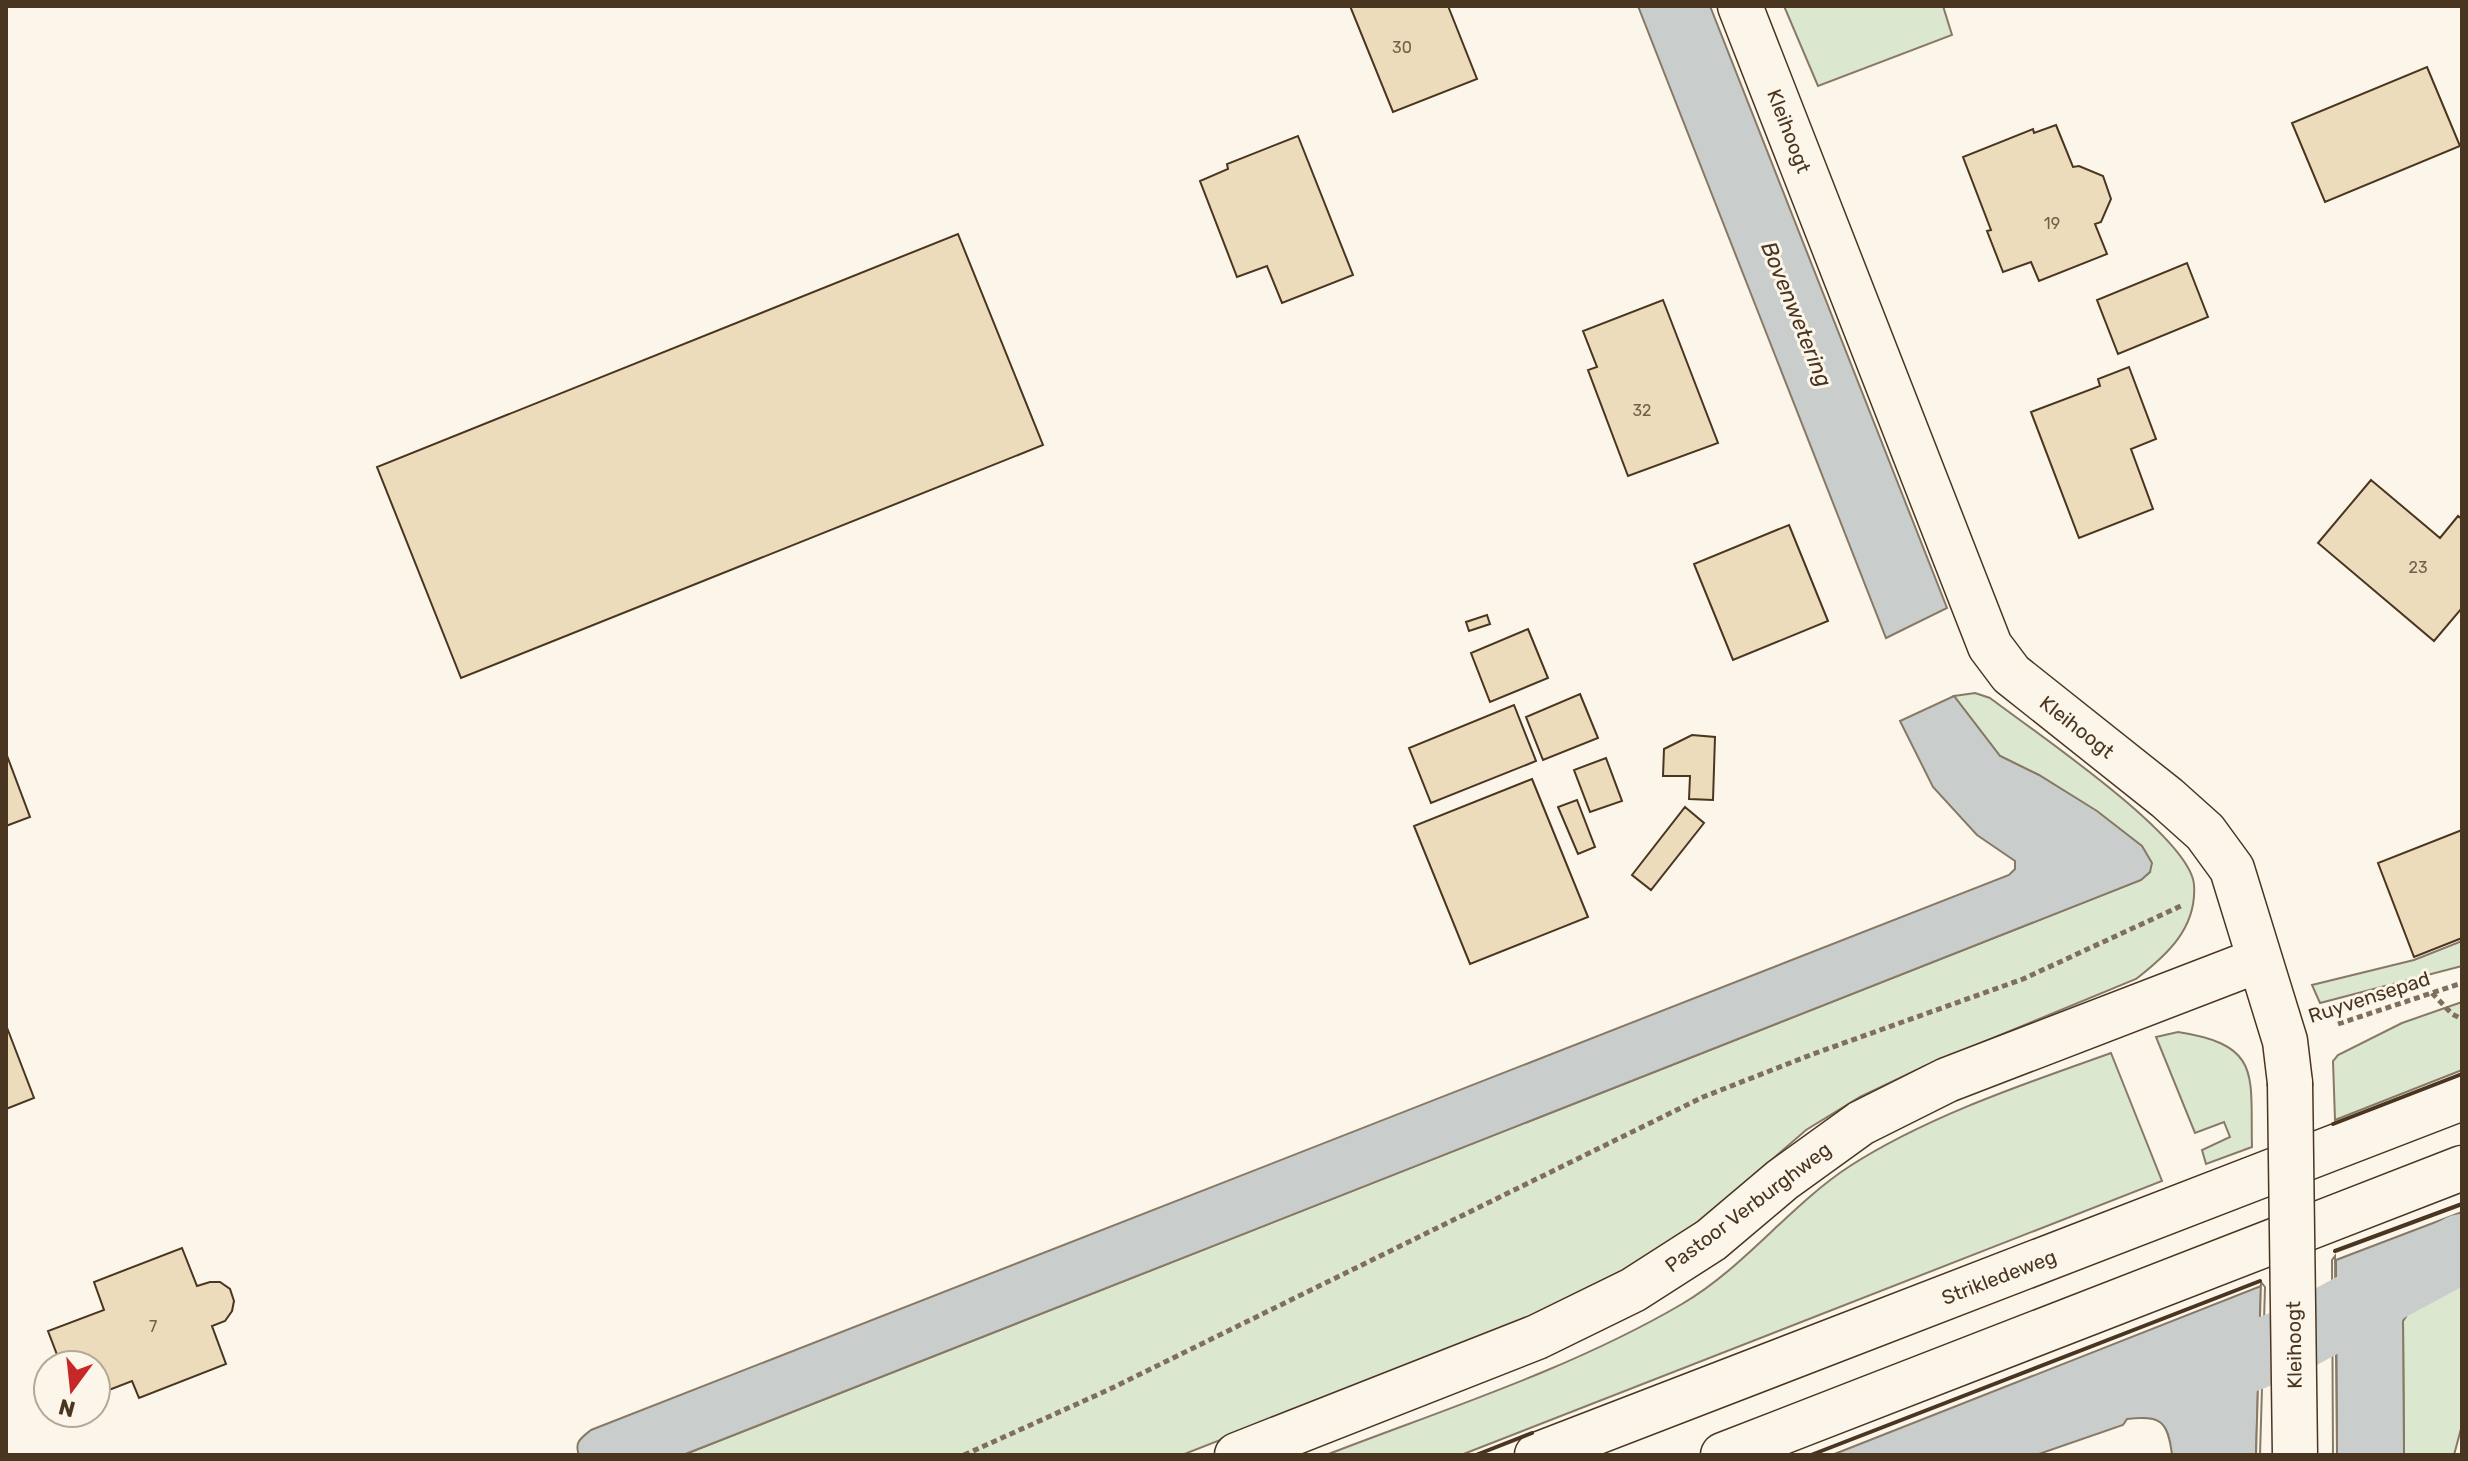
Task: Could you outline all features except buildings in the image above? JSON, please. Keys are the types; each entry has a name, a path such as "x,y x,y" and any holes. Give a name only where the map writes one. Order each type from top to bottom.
{"street":[{"name":"Kleihoogt","path":"1740,6 1990,646 2011,674 2205,832 2232,869 2288,1062 2295,1455"},
{"name":"Pastoor Verburghweg","path":"1237,1455 1537,1337 1633,1290 1711,1240 1782,1180 1861,1123 1947,1080 2259,960"},
{"name":"Strikledeweg","path":"1537,1455 2462,1098"},
{"path":"1723,1455 2462,1168"}],"path":[{"path":"964,1455 1108,1390 1703,1097 2023,979 2152,917 2236,883"},
{"name":"Ruyvensepad","path":"2288,1062 2432,993 2462,983"},
{"path":"2432,993 2452,1014 2462,1019"}],"green space":[{"path":"1784,6 1943,6 1952,35 1818,86"},
{"path":"1975,693 1990,698 2107,786 2167,840 2186,864 2194,885 2191,914 2169,950 2136,979 1925,1066 1860,1097 1806,1130 1688,1232 1575,1301 1182,1455 683,1455 2141,880 2150,872 2039,775 2000,756 1954,696"},
{"path":"2462,941 2462,966 2320,1003 2312,985 2414,960"},
{"path":"2462,1002 2462,1070 2335,1120 2333,1061 2338,1055 2402,1023"},
{"path":"2178,1032 2225,1045 2238,1055 2250,1083 2252,1147 2206,1164 2202,1150 2230,1137 2224,1122 2195,1133 2156,1037"},
{"path":"2111,1053 2162,1181 1461,1455 1326,1455 1507,1387 1640,1327 1705,1289 1828,1182 1880,1148 1977,1102"},
{"path":"2462,1275 2462,1425 2454,1455 2404,1455 2403,1321 2423,1290"}],"water":[{"name":"Bovenwetering","path":"1638,6 1710,6 1947,608 1886,638"},
{"path":"1954,696 2000,756 2039,775 2097,811 2142,846 2152,863 2150,872 2141,880 683,1455 579,1455 578,1443 591,1430 2009,875 2015,869 2015,861 1977,835 1933,787 1900,721"},
{"path":"2462,1212 2462,1275 2423,1290 2403,1321 2404,1455 2337,1455 2336,1260"},
{"path":"2261,1286 2256,1455 2172,1455 2168,1434 2161,1423 2139,1418 2127,1419 2123,1425 2036,1455 1832,1455"}],"pier":[{"path":"2335,1256 2337,1455 2333,1455 2332,1260"},
{"path":"2261,1282 2265,1287 2260,1455 2256,1455"}],"waterway":[{"path":"2173,1387 2284,1344 2462,1248"}],"wall":[{"path":"2333,1124 2462,1074"},
{"path":"2335,1251 2462,1204"},
{"path":"1811,1455 2260,1281"},
{"path":"1476,1455 1532,1433"}]}
